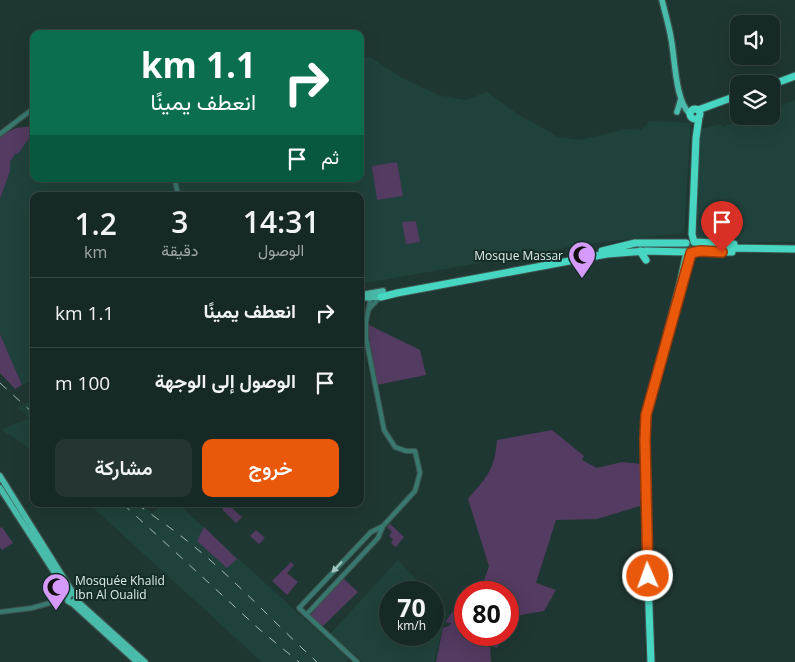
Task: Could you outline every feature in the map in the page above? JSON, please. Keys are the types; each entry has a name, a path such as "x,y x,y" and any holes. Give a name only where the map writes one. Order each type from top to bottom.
{"highway":[{"path":"780,83 795,76"},
{"path":"780,84 795,80"},
{"path":"696,114 730,99"},
{"path":"696,114 730,102"},
{"path":"690,252 684,247 691,242 692,232 696,114"},
{"path":"650,662 646,526 646,415 684,266 690,252 697,247 691,242 690,229 696,114"},
{"path":"692,232 697,239 705,242"},
{"path":"380,292 611,251 640,243 705,242 757,248"},
{"path":"726,247 795,248"},
{"path":"611,251 636,249 741,252 757,248"},
{"path":"636,249 646,260"},
{"path":"658,260 660,251"},
{"path":"674,251 681,256 684,266"},
{"path":"646,415 690,252"}],"main road":[{"path":"662,0 671,37 682,101 677,112"},
{"path":"682,101 696,114"},
{"path":"364,296 380,292"},
{"path":"0,476 72,598 145,662"},
{"path":"0,488 15,514 72,598 137,662"}],"street":[{"path":"0,134 30,111"},
{"path":"369,309 380,292"},
{"path":"306,615 378,538 383,526 415,490 420,473 415,451 406,451 398,448 384,430 366,338 370,295"},
{"path":"357,662 299,608 371,532 383,526"},
{"path":"0,612 31,608 72,598"}],"shaded area":[{"path":"364,57 370,57 401,77 438,95 466,100 487,92 516,113 558,137 580,140 626,129 641,130 650,121 691,123 684,233 586,244 364,283 364,192 30,192 30,382 22,385 0,334 0,199 10,171 10,162 16,153 18,154 30,137 30,182 364,182"},
{"path":"795,100 795,242 705,243 697,238 697,130 721,124 722,127 730,124 780,125 780,106"},
{"path":"30,126 30,137 10,162 10,171 0,199 0,136 16,128"},
{"path":"397,162 403,196 377,200 372,166"},
{"path":"416,221 420,242 406,244 402,222"},
{"path":"367,324 420,350 426,375 377,385"},
{"path":"0,334 22,385 15,389 0,373"},
{"path":"30,401 30,450 18,440 1,430 29,418 17,407"},
{"path":"552,430 584,456 582,460 597,468 622,462 642,464 640,506 597,519 556,520 536,583 556,590 544,611 520,615 519,618 519,581 484,581 489,566 468,499 492,466 497,440"},
{"path":"92,507 145,507 153,513 158,507 181,507 349,659 346,662 262,662"},
{"path":"223,507 230,507 242,517 236,523 223,510"},
{"path":"390,524 404,537 396,547 391,543 393,539 389,536 392,532 387,527"},
{"path":"2,527 13,543 2,550 0,547 0,528"},
{"path":"204,527 237,559 227,568 197,541"},
{"path":"256,530 265,538 259,544 250,536"},
{"path":"398,560 418,581 379,581 379,646 438,646 434,662 362,662 330,634"},
{"path":"291,562 294,565 287,573 298,582 287,595 272,581"},
{"path":"342,577 358,592 323,626 310,616"},
{"path":"444,610 447,613 444,624"},
{"path":"454,612 454,646 490,646 491,662 436,662 439,646 444,646 444,628 451,623 445,622"}],"tunnel":[{"path":"653,248 726,248"}],"railway":[{"path":"0,383 30,410"},
{"path":"126,507 259,629 299,662"},
{"path":"141,507 203,554 237,584 317,662"}],"place":[{"name":"Mosque Massar","path":"582,279"},
{"name":"Mosquée Khalid Ibn Al Oualid","path":"56,611"}],"route":[{"path":"648,576 646,415 691,253 700,251 722,252"}]}
